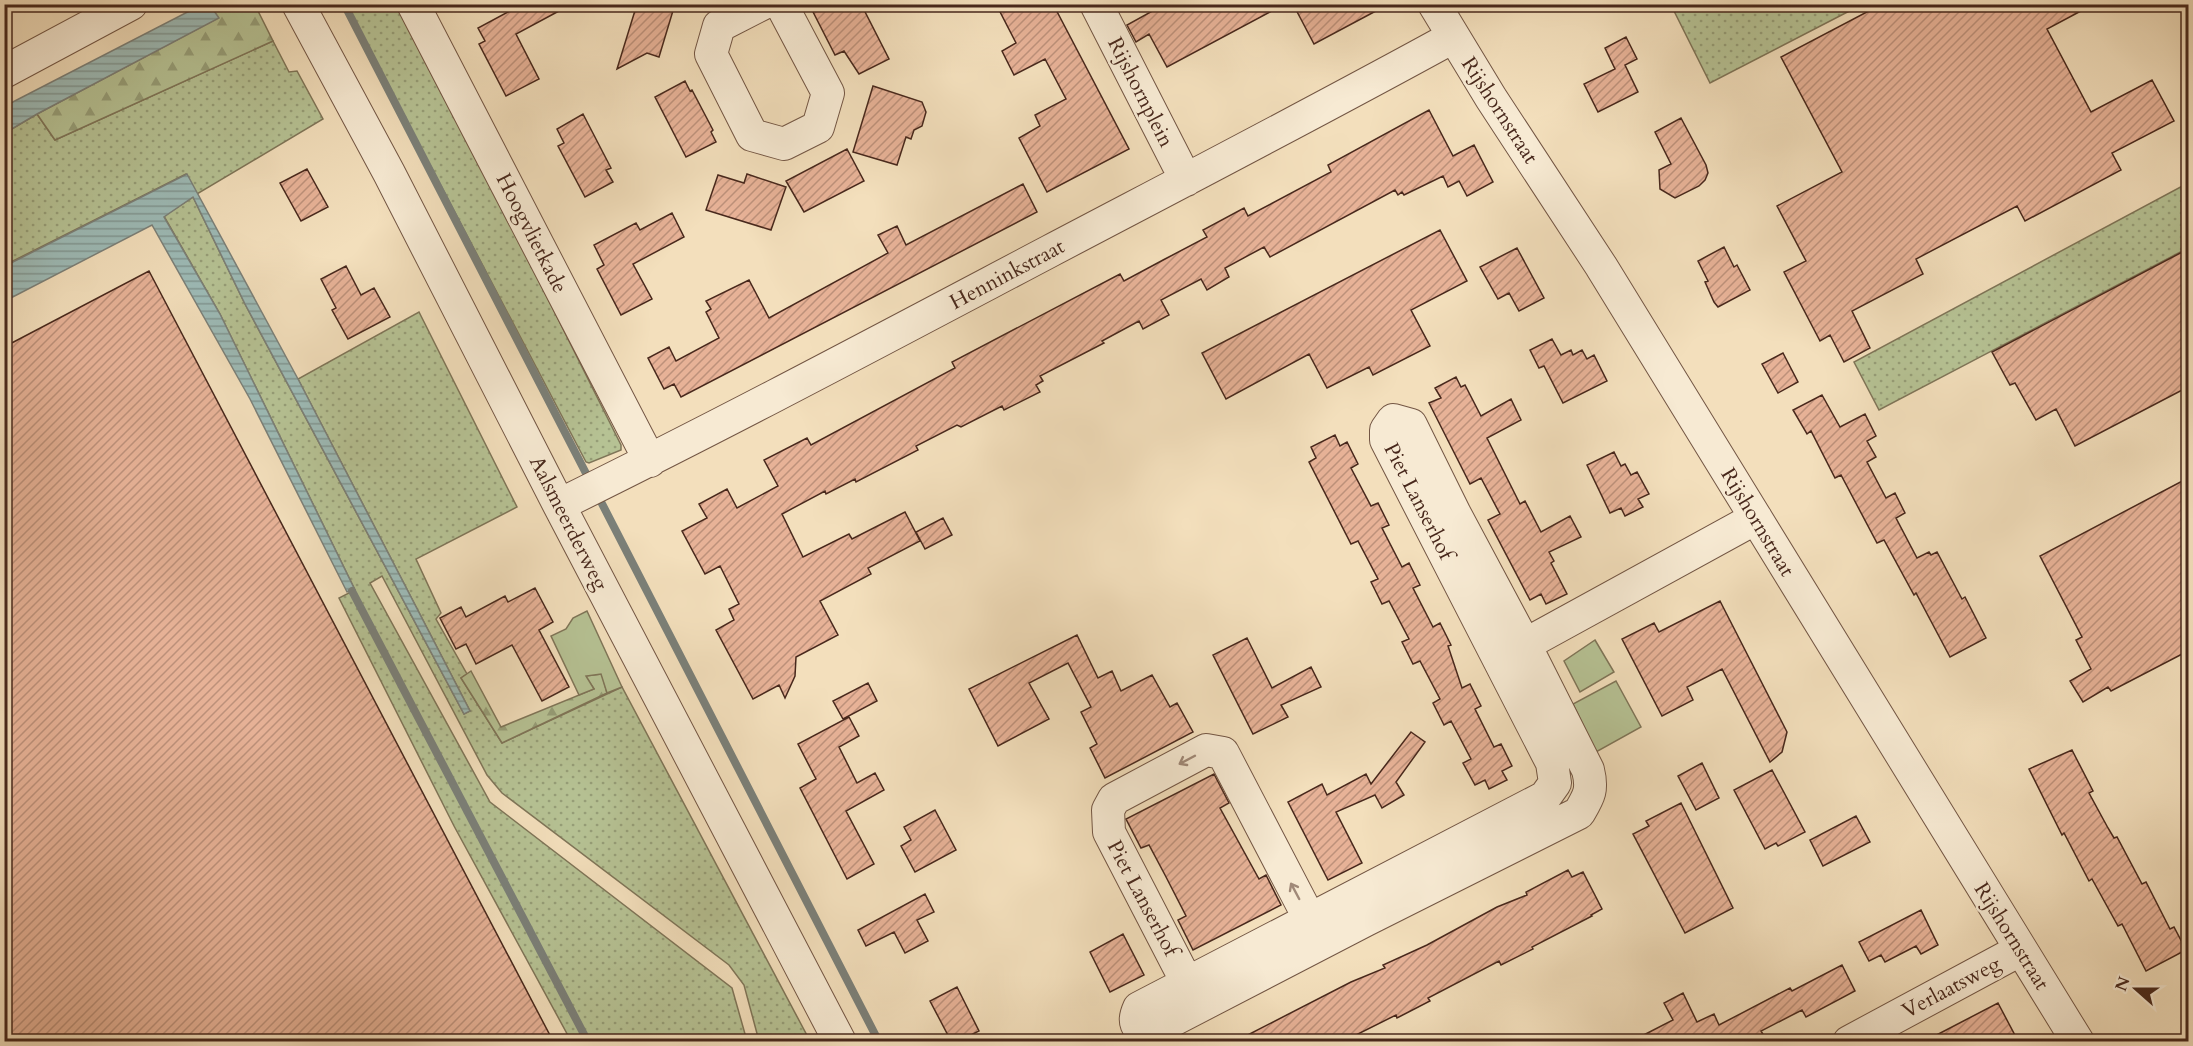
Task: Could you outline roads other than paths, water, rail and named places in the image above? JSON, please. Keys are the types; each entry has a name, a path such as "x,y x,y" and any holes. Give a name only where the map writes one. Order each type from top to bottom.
{"street":[{"path":"4,72 131,4"},
{"name":"Aalsmeerderweg","path":"298,4 389,173 581,494 840,1041"},
{"name":"Hoogvlietkade","path":"413,4 650,460"},
{"path":"762,4 719,26 711,54 752,135 784,144 818,127 828,93 780,4"},
{"name":"Rijshornplein","path":"1096,4 1186,180"},
{"name":"Rijshornstraat","path":"1434,4 1601,266 2078,1041"},
{"name":"Henninkstraat","path":"581,494 1186,180 1453,36"},
{"name":"Piet Lanserhof","path":"1316,931 1223,753 1206,750 1114,799 1108,810 1109,832 1193,994 1316,931 1579,813 1590,795 1591,781 1588,770 1513,652 1386,440 1386,430 1393,420 1401,421 1411,425 1455,514 1513,652 1552,763 1555,783 1545,797 1316,931"},
{"path":"1513,652 1756,518"},
{"path":"1555,783 1590,795"},
{"name":"Verlaatsweg","path":"1849,1041 2020,950"}],"water":[{"path":"201,5 210,5 219,18 5,133 5,106"},
{"path":"187,174 298,379 470,711 464,714 245,304 193,197 164,217 220,314 355,590 347,592 250,399 152,225 5,301 5,266"}],"waterway":[{"path":"344,4 591,483"},
{"path":"597,494 879,1042"},
{"path":"352,591 588,1042"}]}
